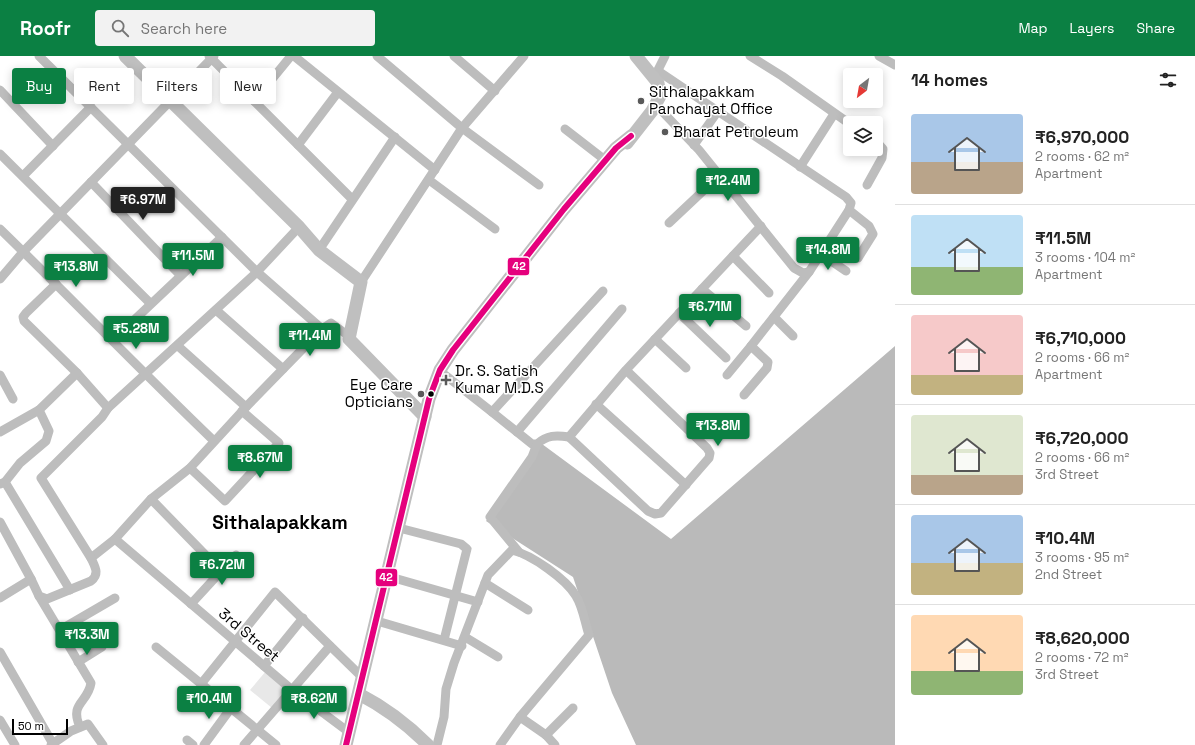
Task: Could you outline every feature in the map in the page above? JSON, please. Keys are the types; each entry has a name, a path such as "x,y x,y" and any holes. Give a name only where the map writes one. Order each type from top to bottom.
{"street":[{"path":"39,56 257,272 322,330"},
{"path":"125,56 142,73"},
{"path":"276,74 291,56"},
{"path":"294,56 435,170"},
{"path":"377,56 462,128 540,185"},
{"path":"454,56 495,91"},
{"path":"425,417 349,339 361,282 462,128 524,56"},
{"path":"629,56 645,68 718,111 846,197 851,202 849,210 809,272 727,375"},
{"path":"636,56 645,68"},
{"path":"425,417 445,375 458,354 515,281 621,153 631,136 656,105 660,96 660,90 656,74 665,56"},
{"path":"750,56 782,76 843,120"},
{"path":"879,56 895,65"},
{"path":"201,68 211,57 222,68"},
{"path":"0,90 53,146"},
{"path":"298,145 338,92"},
{"path":"0,279 23,252 128,143 169,104"},
{"path":"173,104 299,227 319,250 361,282"},
{"path":"257,104 352,198"},
{"path":"656,105 720,175 794,268 803,273 809,272"},
{"path":"23,176 91,107"},
{"path":"694,145 718,111"},
{"path":"800,167 834,114"},
{"path":"565,129 606,160"},
{"path":"348,740 425,417 440,370 453,350 564,209 616,148 631,136"},
{"path":"319,250 352,198 395,137"},
{"path":"0,154 150,302"},
{"path":"867,185 882,156"},
{"path":"668,223 720,175"},
{"path":"429,180 495,229"},
{"path":"91,182 180,275"},
{"path":"849,210 869,226 873,234 858,258"},
{"path":"569,437 596,404 654,339 761,226"},
{"path":"39,596 47,599 70,590 96,577 97,572 91,558 41,478 102,417 108,408 144,374 178,346 257,272 299,227"},
{"path":"0,229 113,340 144,374 214,441"},
{"path":"113,340 150,302 222,237"},
{"path":"820,254 846,271"},
{"path":"733,256 769,293"},
{"path":"56,284 23,317 24,321 77,373 108,408"},
{"path":"702,289 746,326"},
{"path":"492,412 603,291"},
{"path":"517,432 622,309"},
{"path":"216,310 283,369"},
{"path":"679,313 726,358"},
{"path":"774,317 794,336"},
{"path":"91,558 115,539 151,499 190,468 244,409 322,330 331,323 350,337"},
{"path":"654,339 686,368"},
{"path":"178,346 278,443 225,501 190,468"},
{"path":"744,395 769,365 751,346"},
{"path":"519,552 490,517 532,457 537,444 544,438 558,435 569,437 648,511 655,514 661,513 709,458 710,453 707,448 626,370"},
{"path":"0,432 39,410 77,373"},
{"path":"0,375 13,399"},
{"path":"445,375 532,444 537,444"},
{"path":"596,404 686,486"},
{"path":"39,410 49,431 46,441 20,463 2,483 70,590"},
{"path":"151,499 222,571"},
{"path":"0,522 39,596 91,683 90,690 78,706 76,713 80,727"},
{"path":"399,528 461,544 467,549 444,640"},
{"name":"3rd Street","path":"115,539 291,689 348,740"},
{"path":"437,745 444,717 446,689 488,575 512,550 519,552 557,576 577,597 589,635 520,717 500,745"},
{"path":"192,604 236,555"},
{"path":"387,576 478,602"},
{"path":"0,598 31,579"},
{"path":"485,583 528,610"},
{"path":"201,684 275,592 363,678"},
{"path":"60,630 115,598"},
{"path":"264,666 303,618"},
{"path":"377,621 444,640 463,642 498,657"},
{"path":"244,745 291,689 330,646"},
{"path":"78,662 102,647"},
{"path":"156,647 276,745"},
{"path":"0,652 52,744 80,727 88,724 102,744"},
{"path":"359,694 383,707 407,724 428,745"},
{"path":"204,745 231,708"},
{"path":"546,736 573,708"},
{"path":"520,717 546,736 555,745"},
{"path":"0,720 15,745"}],"shaded area":[{"path":"895,346 895,745 636,745 612,693 573,577 486,521 542,444 671,539"},
{"path":"266,671 290,691 272,708 250,690"}],"transit line":[{"name":"42","path":"346,745 429,399 440,370 453,350 564,209 616,148 631,136"}],"place":[{"name":"Sithalapakkam Panchayat Office","path":"641,101"},
{"name":"Bharat Petroleum","path":"665,132"},
{"name":"Dr. S. Satish Kumar M.D.S","path":"446,380"},
{"name":"Eye Care Opticians","path":"421,394"}],"district":[{"name":"Sithalapakkam","path":"280,522"}]}
